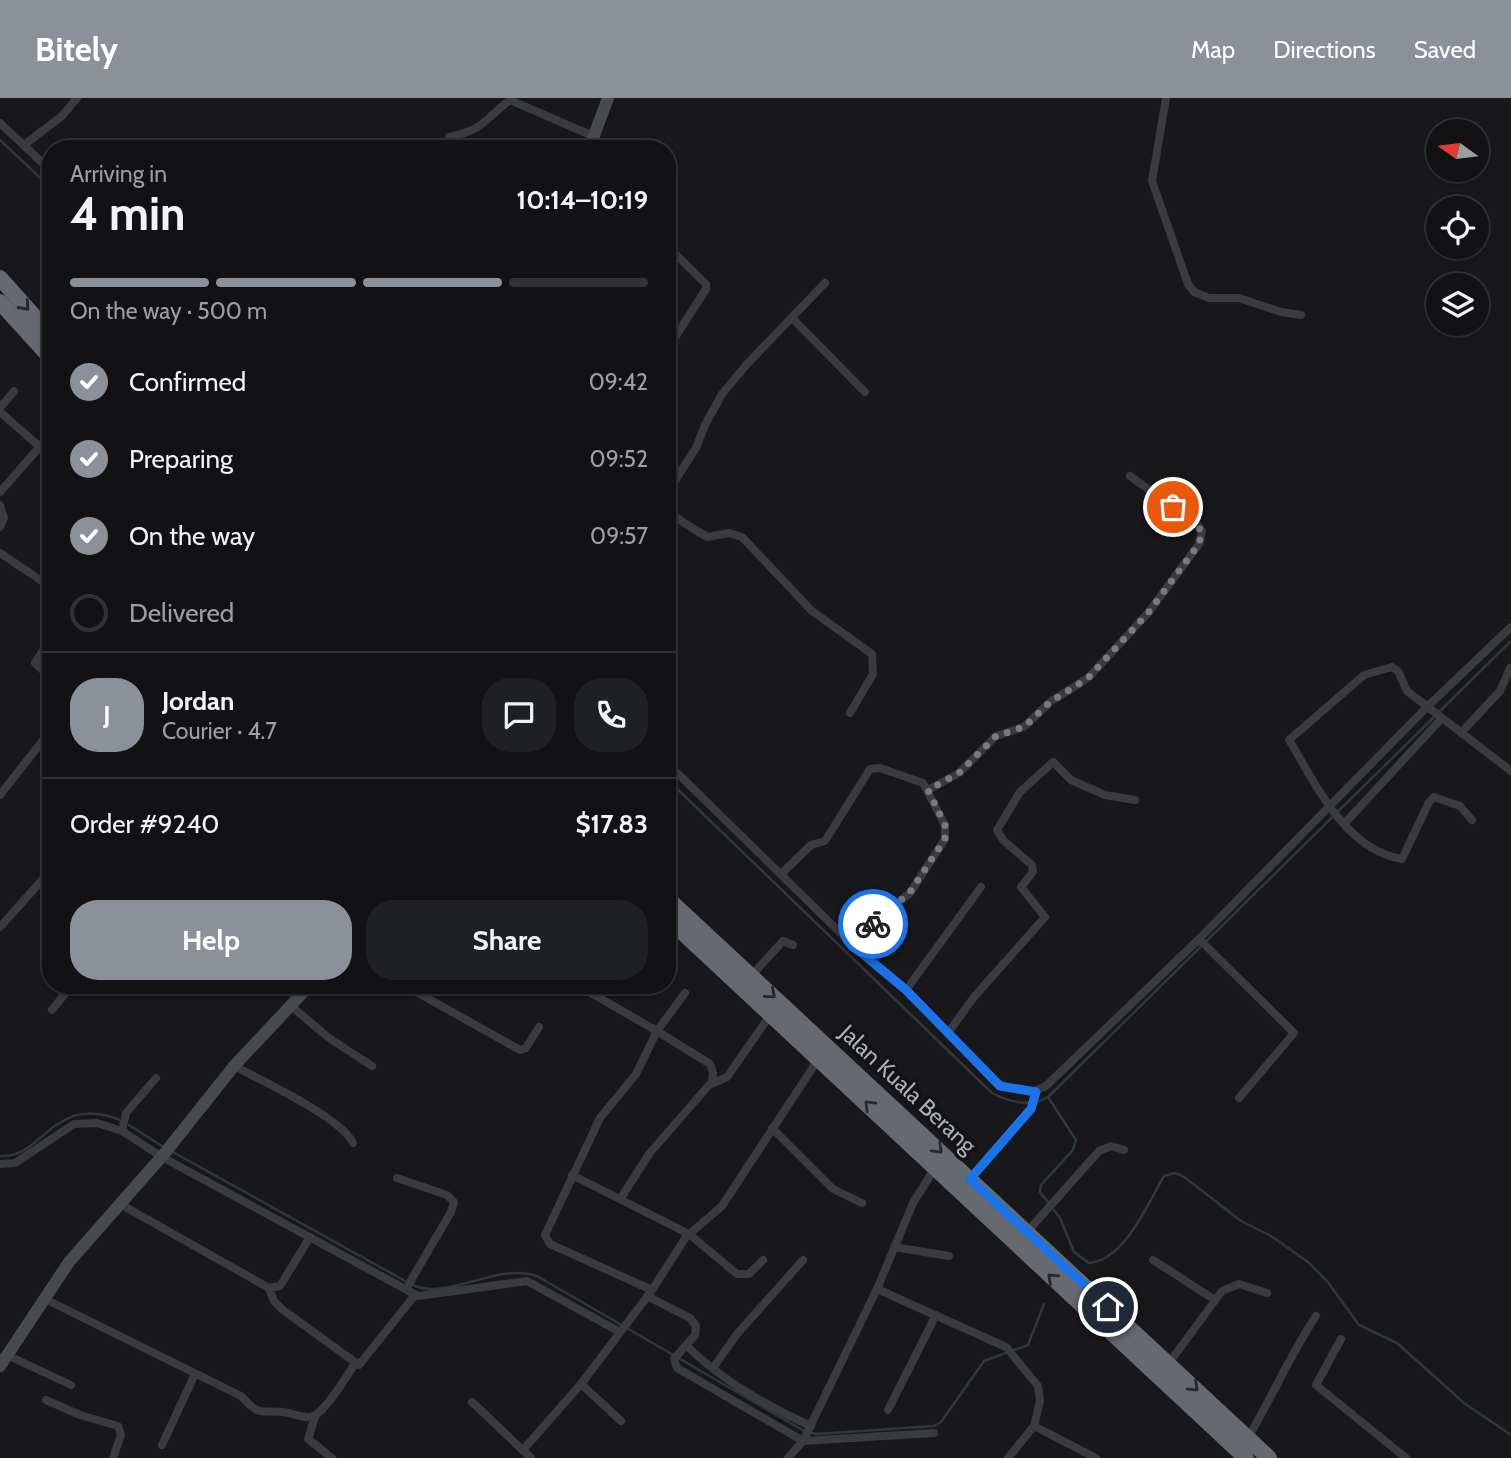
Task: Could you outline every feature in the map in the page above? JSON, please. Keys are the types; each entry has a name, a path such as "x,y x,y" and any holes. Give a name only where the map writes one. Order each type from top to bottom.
{"highway":[{"path":"0,278 42,325"},
{"path":"0,302 42,348"},
{"name":"Jalan Kuala Berang","path":"676,906 1269,1458"},
{"name":"Jalan Kuala Berang","path":"676,926 1246,1458"},
{"path":"1246,1458 1243,1446 1248,1437"}],"main road":[{"path":"592,140 608,98"},
{"path":"3,1361 69,1262 166,1152 234,1066 302,994"}],"street":[{"path":"24,145 62,116 77,98"},
{"path":"1166,98 1152,181 1188,284 1196,293 1209,298 1239,298 1280,312 1301,315"},
{"path":"449,137 467,133 488,122 510,100 593,136"},
{"path":"0,123 42,162"},
{"path":"676,255 706,284 676,335"},
{"path":"676,479 696,448 717,402 748,363 825,283"},
{"path":"792,318 865,392"},
{"path":"14,391 0,410 40,447"},
{"path":"0,492 42,445"},
{"path":"928,790 959,773 996,736 1024,727 1050,702 1088,678 1148,613 1199,544 1202,531 1198,525 1130,476"},
{"path":"0,505 4,518 0,527"},
{"path":"676,518 707,537 729,533 747,540 811,611 872,654 873,674 850,713"},
{"path":"0,553 42,581"},
{"path":"1343,820 1511,627"},
{"path":"42,652 35,663 42,670"},
{"path":"1472,820 1461,806 1434,797 1402,859 1367,846 1332,809 1289,740 1356,681 1388,666 1396,668 1407,691 1511,771"},
{"path":"1461,733 1500,691 1510,668"},
{"path":"970,1179 1031,1109 1036,1094 1201,940 1332,809 1435,713"},
{"path":"0,795 42,741"},
{"path":"948,1033 974,997 1045,917 1021,887 1033,872 1032,864 998,834 999,825 1020,792 1053,762 1071,780 1105,795 1135,800"},
{"path":"781,874 811,845 825,841 870,769 880,768 917,779 928,790 945,825 945,839 910,892 878,918 857,949"},
{"path":"676,772 857,949 906,990 1000,1086 1036,1094"},
{"path":"0,927 42,880"},
{"path":"906,990 981,887"},
{"path":"1201,940 1294,1033 1239,1098"},
{"path":"751,976 783,942 793,945"},
{"path":"685,993 657,1031 646,1060 600,1118 547,1228 546,1241 649,1293 694,1322 696,1332 674,1363 682,1372 807,1433 934,1433"},
{"path":"52,1010 65,994"},
{"path":"420,994 520,1050 526,1048 539,1027"},
{"path":"593,994 710,1065 712,1082"},
{"path":"291,1006 329,1038 372,1066"},
{"path":"621,1198 649,1154 712,1082 727,1077 772,1013"},
{"path":"523,1450 581,1384 689,1234 722,1206 819,1058"},
{"path":"234,1066 291,1096 347,1132 353,1143"},
{"path":"122,1131 126,1113 156,1078"},
{"path":"0,1164 15,1163 74,1125 84,1122 122,1131 166,1152 415,1295 425,1297 527,1281 622,1328"},
{"path":"772,1128 833,1189 862,1203"},
{"path":"1027,1232 1099,1151 1111,1146 1124,1150"},
{"path":"788,1458 807,1433 877,1289 914,1203 935,1168"},
{"path":"572,1175 689,1234 741,1276 749,1274 763,1260"},
{"path":"397,1178 447,1195 454,1202 452,1212 407,1288"},
{"path":"120,1204 269,1289 278,1306 355,1364 364,1363 415,1295"},
{"path":"269,1289 280,1286 310,1237"},
{"path":"894,1247 949,1256"},
{"path":"713,1368 737,1334 803,1260"},
{"path":"1153,1260 1215,1300"},
{"path":"1169,1363 1222,1291 1239,1284 1266,1293"},
{"path":"877,1289 1006,1347 1013,1355 1041,1393 1034,1426 1008,1458"},
{"path":"43,1298 242,1396 256,1412 315,1417"},
{"path":"888,1410 936,1315"},
{"path":"1248,1437 1274,1395 1291,1353 1315,1316"},
{"path":"1341,1339 1316,1385 1406,1458"},
{"path":"683,1348 807,1433"},
{"path":"3,1361 71,1385"},
{"path":"331,1458 308,1439 315,1417 355,1364"},
{"path":"162,1445 195,1374"},
{"path":"581,1384 621,1421"},
{"path":"46,1400 80,1415 118,1426 121,1435 113,1458"},
{"path":"472,1402 531,1458"},
{"path":"1034,1426 1096,1458"}],"waterway":[{"path":"0,140 42,180"},
{"path":"1439,712 1511,641"},
{"path":"676,788 992,1093 1005,1099 1027,1103 1048,1097 1434,717"},
{"path":"1048,1097 1076,1140 1073,1150 1041,1185 1040,1192 1060,1218 1074,1252 1089,1263 1102,1260 1124,1241 1143,1215 1164,1176 1175,1173 1183,1176 1241,1221 1271,1236 1308,1262 1327,1281 1359,1325 1397,1343 1464,1403 1511,1435"},
{"path":"0,1156 15,1154 28,1148 52,1128 80,1114 99,1114 123,1121"},
{"path":"129,1125 165,1148"},
{"path":"171,1151 407,1282"},
{"path":"413,1285 427,1289 441,1288 505,1274 537,1276 806,1432 817,1434 934,1426 941,1422 984,1361 1028,1345 1044,1304"}],"way so far":[{"path":"873,924 910,892 945,839 945,825 928,790 959,773 996,736 1024,727 1050,702 1088,678 1148,613 1199,544 1202,531 1198,525 1173,507"}],"route":[{"path":"873,924 857,949 906,990 1000,1086 1036,1092 1031,1109 970,1179 1108,1307"}]}
